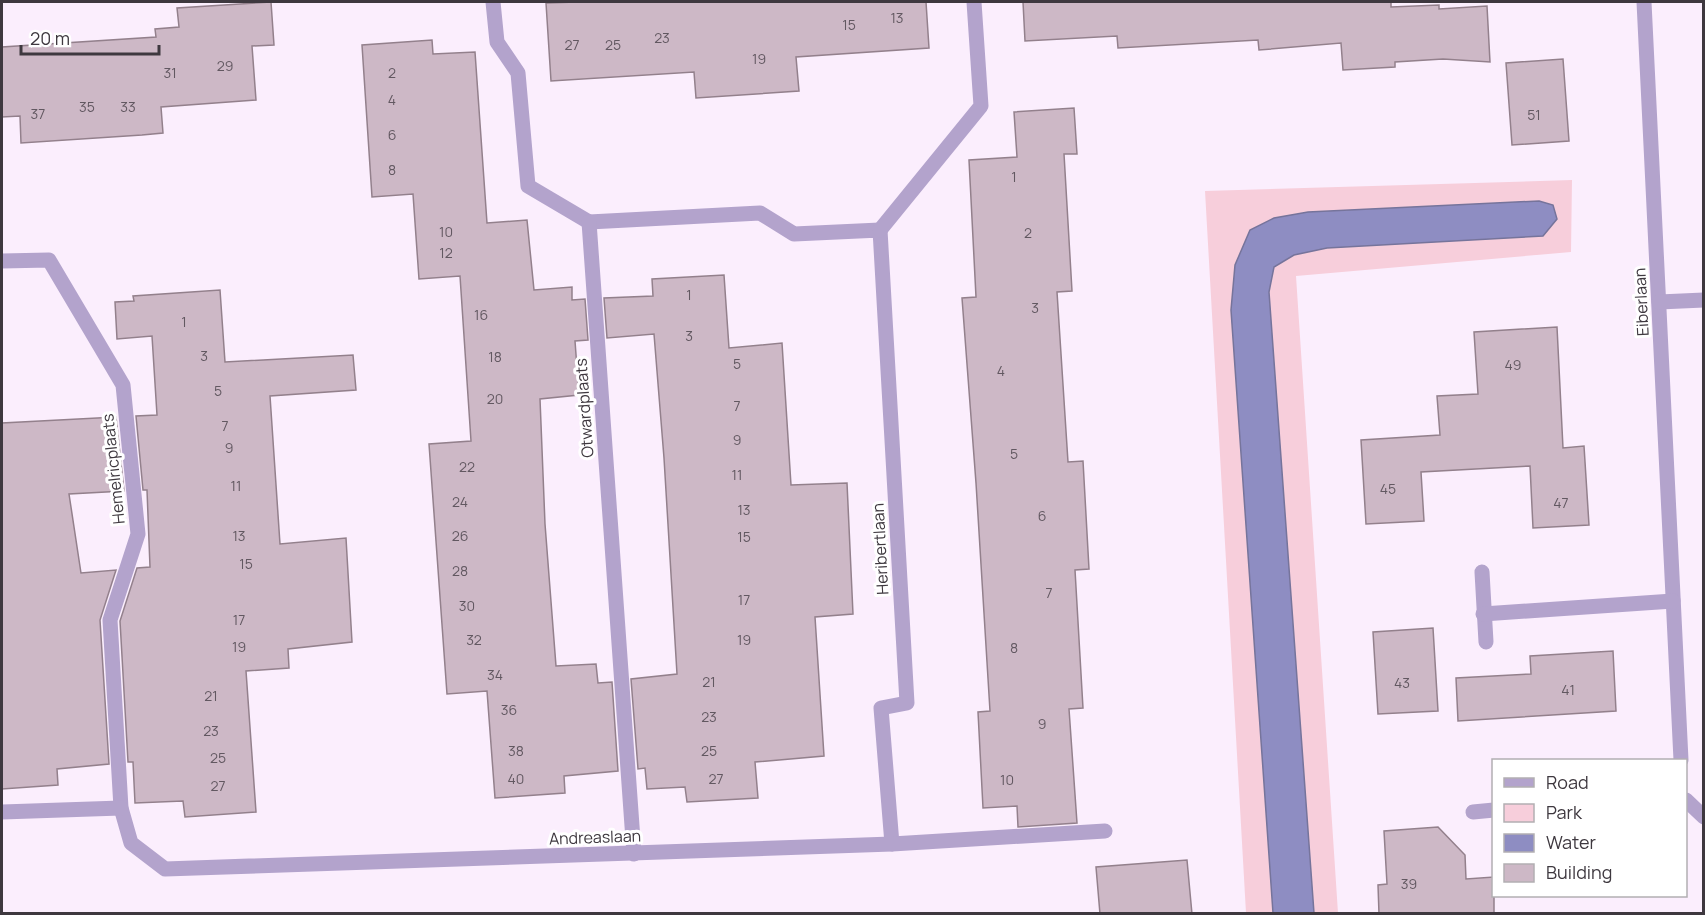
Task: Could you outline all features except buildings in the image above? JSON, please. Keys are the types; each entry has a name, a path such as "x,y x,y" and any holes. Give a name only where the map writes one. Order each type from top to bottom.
{"street":[{"path":"493,2 497,42 519,73 528,186 589,222 760,213 794,234 880,230 981,106 974,2"},
{"name":"Eiberlaan","path":"1644,2 1682,759"},
{"name":"Otwardplaats","path":"589,222 634,854"},
{"name":"Heribertlaan","path":"880,230 907,703 881,708 892,844"},
{"name":"Hemelricplaats","path":"2,261 49,260 123,385 138,534 110,620 121,808"},
{"path":"1659,302 1704,300"},
{"path":"1482,572 1486,642"},
{"path":"1484,614 1673,601"},
{"path":"1687,801 1704,817"},
{"path":"2,812 121,808"},
{"name":"Andreaslaan","path":"121,808 130,843 165,868 892,844 1105,831"},
{"path":"1473,812 1492,810"}],"green space":[{"path":"1572,180 1571,252 1296,276 1338,913 1314,913 1269,292 1274,267 1294,255 1327,248 1543,236 1553,205 1539,201 1308,212 1274,218 1235,265 1231,310 1273,913 1246,913 1205,191"}],"water":[{"path":"1539,201 1553,205 1557,219 1543,236 1327,248 1294,255 1274,267 1269,292 1314,913 1273,913 1231,310 1235,265 1250,230 1274,218 1308,212"}]}
